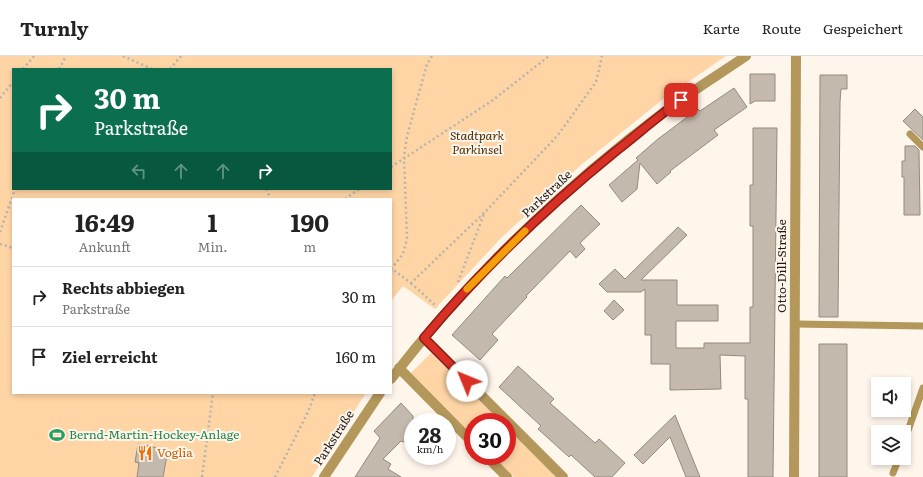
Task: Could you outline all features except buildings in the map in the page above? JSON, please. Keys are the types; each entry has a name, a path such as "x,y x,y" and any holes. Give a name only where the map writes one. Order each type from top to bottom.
{"street":[{"name":"Parkstraße","path":"392,378 466,289 508,247 586,175 668,109 746,56"},
{"name":"Otto-Dill-Straße","path":"794,477 796,56"},
{"path":"424,338 563,477"},
{"path":"399,368 464,434"},
{"name":"Parkstraße","path":"324,477 379,394"},
{"path":"495,465 507,477"}],"lane":[{"path":"910,134 923,147"},
{"path":"795,324 923,326"},
{"path":"910,425 923,388"},
{"path":"893,473 896,465"}],"path":[{"path":"24,68 34,56"},
{"path":"60,68 66,56"},
{"path":"123,56 150,68"},
{"path":"171,68 181,56"},
{"path":"392,269 403,254 407,239 404,157 406,136 427,64 432,56"},
{"path":"392,165 493,100 549,56"},
{"path":"411,283 485,212 558,135 596,82 602,56"},
{"path":"0,98 12,83"},
{"path":"0,232 15,190"},
{"path":"346,198 358,190"},
{"path":"466,289 457,281 485,212"},
{"path":"0,244 12,248"},
{"path":"392,271 411,283 445,314"},
{"path":"202,477 213,394"},
{"path":"276,477 308,412 315,394"}],"green space":[{"name":"Stadtpark Parkinsel","path":"0,56 726,56 662,100 581,165 501,238 435,309 403,286 392,300 392,198 12,198 12,394 365,394 312,477 0,477"},
{"path":"431,353 492,413 464,413 464,427 456,419 456,413 450,413 411,373"},
{"path":"516,437 556,477 514,477 502,465 516,465"}],"slow traffic":[{"path":"467,289 525,231"}],"place":[{"name":"Bernd-Martin-Hockey-Anlage","path":"57,435"},
{"name":"Voglia","path":"145,453"}],"route":[{"path":"467,381 424,338 466,289 508,247 586,175 681,100"}]}
